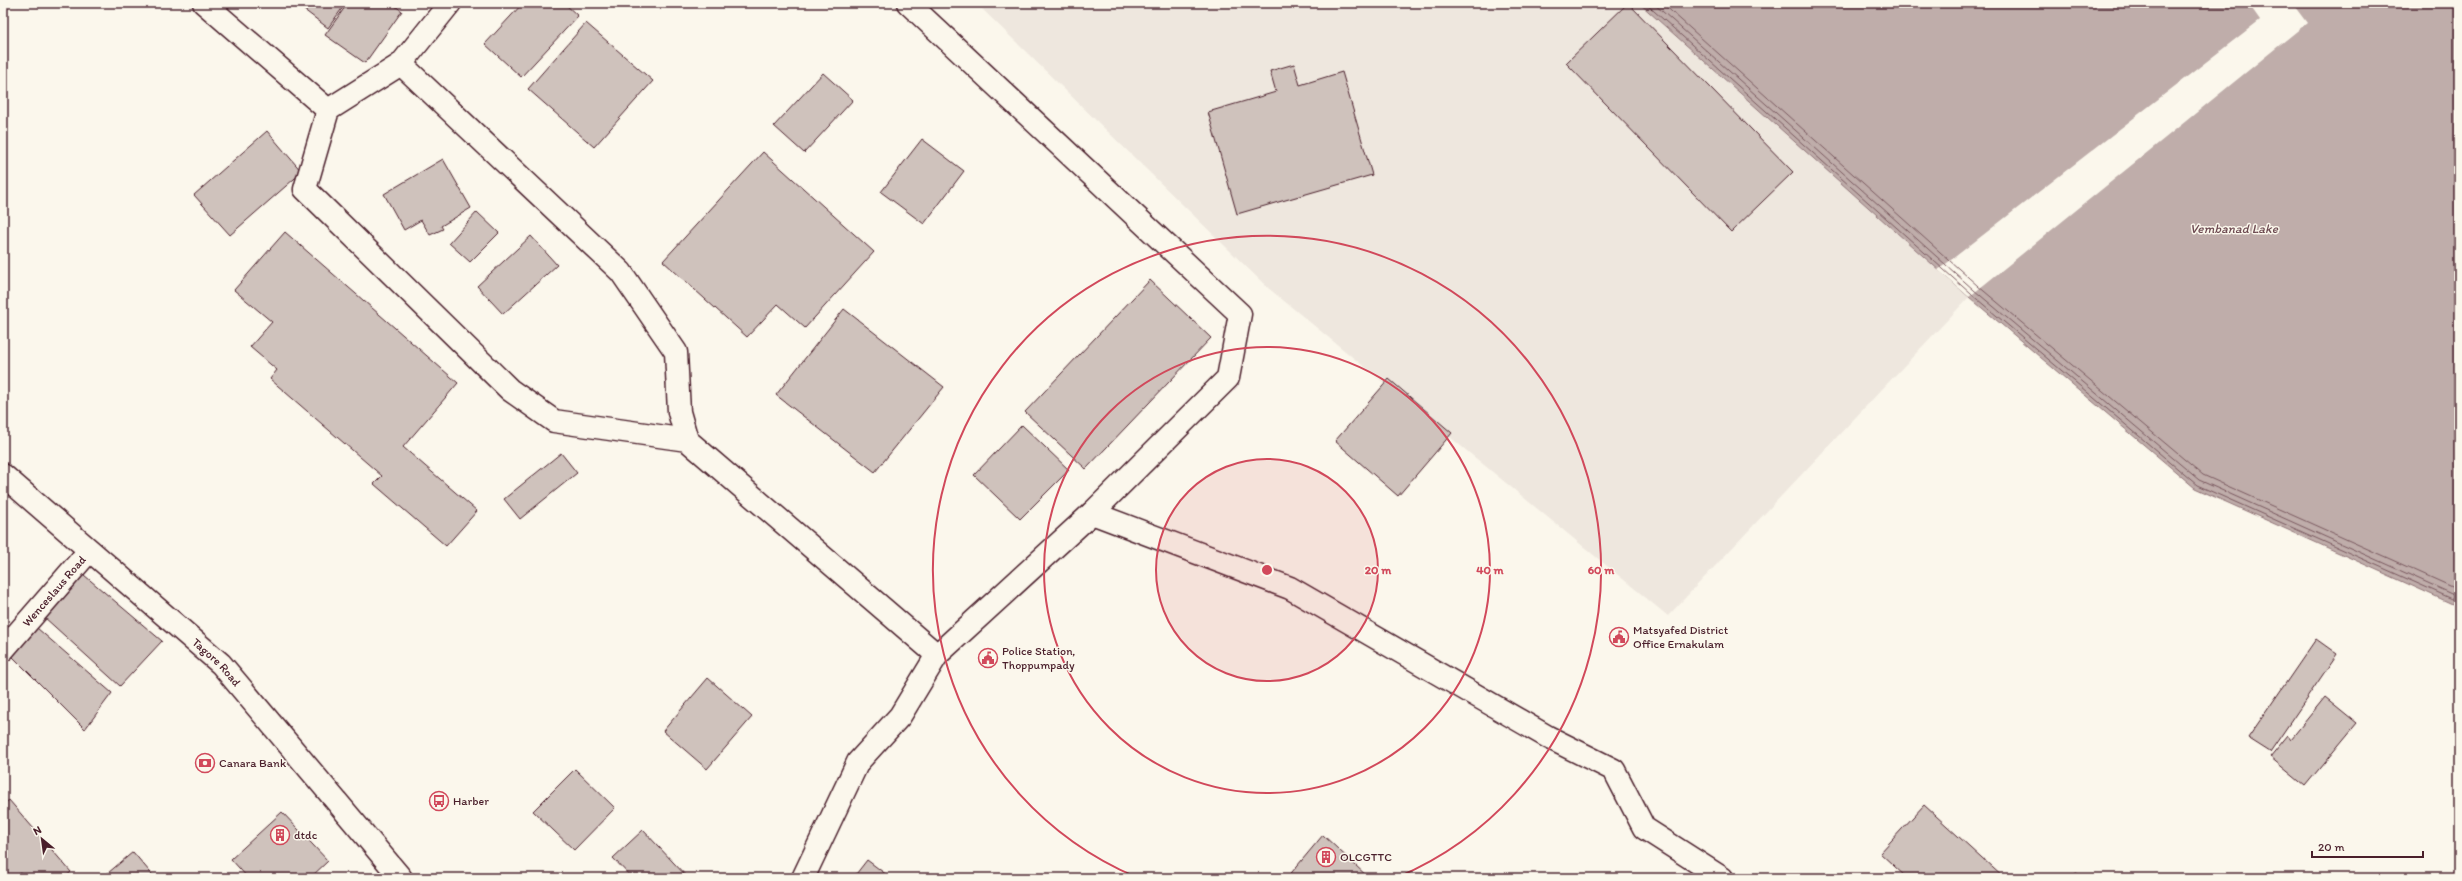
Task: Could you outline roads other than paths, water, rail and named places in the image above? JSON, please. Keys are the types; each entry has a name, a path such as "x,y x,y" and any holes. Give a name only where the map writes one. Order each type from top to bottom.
{"street":[{"path":"204,3 328,110"},
{"path":"450,3 401,64 328,110 305,189 510,390 554,421 687,440 938,655"},
{"path":"803,878 858,762 900,716 938,655 1092,513 1228,378 1240,314 908,3"},
{"path":"401,64 621,272 676,352 679,412 687,440"},
{"name":"Tagore Road","path":"3,475 221,664 402,878"},
{"path":"1092,513 1290,588 1548,737 1614,770 1644,828 1722,878"},
{"name":"Wenceslaus Road","path":"3,650 89,551"}],"water":[{"name":"Vembanad Lake","path":"1639,3 2459,3 2459,607 2195,488 1969,297"}],"place":[{"name":"Matsyafed District Office Ernakulam","path":"1619,637"},
{"name":"Police Station, Thoppumpady","path":"988,658"},
{"name":"Canara Bank","path":"205,763"},
{"name":"Harber","path":"439,801"},
{"name":"dtdc","path":"280,835"},
{"name":"OLCGTTC","path":"1326,857"}]}
